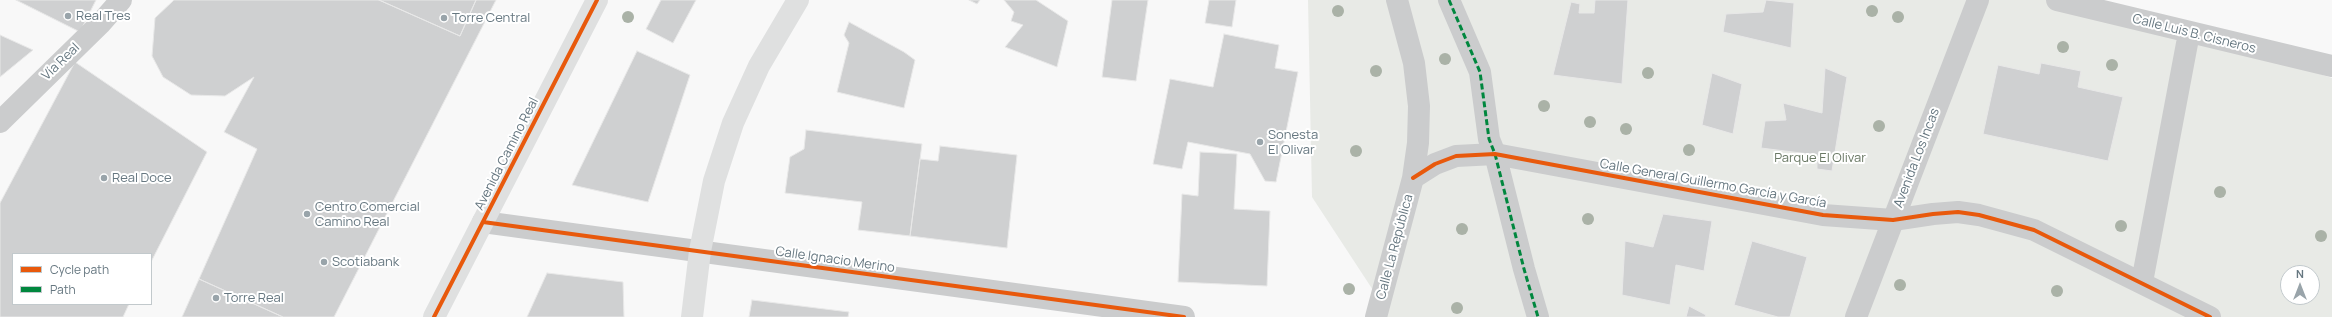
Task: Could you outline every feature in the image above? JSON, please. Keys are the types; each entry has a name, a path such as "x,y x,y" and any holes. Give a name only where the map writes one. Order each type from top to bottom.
{"main road":[{"name":"Avenida Camino Real","path":"434,317 597,0"},
{"path":"692,317 700,251 714,181 733,124 759,66 798,0"}],"street":[{"name":"Vía Real","path":"0,122 100,24 120,0"},
{"name":"Calle La República","path":"1376,317 1413,178 1418,143 1419,106 1414,63 1397,0"},
{"path":"1449,0 1480,72 1489,139 1495,154 1524,269 1538,317"},
{"name":"Avenida Los Incas","path":"1856,317 1978,0"},
{"name":"Calle Luis B. Cisneros","path":"2056,0 2332,66"},
{"path":"2142,282 2189,33"},
{"name":"Calle General Guillermo García y García","path":"1413,178 1435,164 1456,156 1495,154 1823,215 1893,220 1958,212 2004,221 2034,230 2142,282 2210,317"},
{"name":"Calle Ignacio Merino","path":"483,222 1184,317"}],"green space":[{"name":"Parque El Olivar","path":"1308,0 2097,0 2332,78 2332,317 1384,317 1386,310 1312,197"}],"building":[{"name":"Real Tres","path":"16,0 96,0 80,32"},
{"name":"Centro Comercial Camino Real","path":"174,0 379,0 460,36 476,0 496,0 334,317 283,317 199,279 257,149 224,132 254,77 225,96 191,95 163,77 152,56 155,18"},
{"name":"Torre Central","path":"379,0 476,0 460,36"},
{"path":"661,0 696,0 673,43 646,29"},
{"path":"969,0 980,0 977,4"},
{"path":"1004,0 1036,0 1068,21 1057,67 1005,47 1023,25 1011,21 1014,12"},
{"path":"1112,0 1148,0 1136,81 1102,77"},
{"path":"1209,0 1236,0 1232,27 1205,23"},
{"path":"1595,0 1628,0 1622,84 1553,75 1571,2 1580,4 1579,13 1594,13"},
{"path":"1766,0 1794,3 1791,48 1723,32 1726,14 1763,12"},
{"path":"849,22 904,52 915,60 904,108 837,92 849,43 844,35"},
{"path":"1224,34 1279,45 1275,68 1298,72 1276,182 1265,181 1250,154 1188,142 1182,169 1153,164 1170,79 1213,87"},
{"path":"0,35 33,50 0,77"},
{"path":"637,51 690,75 648,202 572,185"},
{"name":"Real Doce","path":"75,62 207,152 152,260 152,253 12,253 12,305 129,305 123,317 0,317 0,203"},
{"path":"2041,63 2081,71 2078,87 2123,97 2108,161 1983,134 1998,65 2039,74"},
{"path":"1825,68 1847,77 1832,171 1817,169 1817,155 1761,148 1765,121 1786,120 1783,103 1822,113"},
{"path":"1712,73 1742,84 1733,134 1702,125"},
{"path":"806,130 922,144 910,236 858,230 862,202 785,193 790,157 804,149"},
{"path":"940,146 1017,155 1007,248 910,236 920,159 938,161"},
{"path":"1200,152 1237,154 1234,209 1270,211 1267,286 1178,282 1182,194 1198,196"},
{"path":"1663,214 1712,221 1704,271 1676,265 1670,305 1622,295 1625,241 1653,247"},
{"path":"1752,241 1807,257 1790,317 1778,317 1734,305"},
{"path":"547,273 623,282 624,317 527,317"},
{"name":"Torre Real","path":"199,279 283,317 182,317"},
{"path":"752,300 849,312 848,317 749,317"},
{"path":"1689,306 1706,315 1705,317 1686,317"}],"marked path":[{"path":"1449,0 1480,72 1489,139 1495,154 1524,269 1538,317"}],"cycle path":[{"path":"434,317 597,0"},
{"path":"1413,178 1435,164 1456,156 1495,154 1823,215 1893,220 1958,212 1979,215 2034,230 2210,317"},
{"path":"483,222 1184,317"}],"place":[{"name":"Real Tres","path":"68,16"},
{"name":"Torre Central","path":"444,18"},
{"name":"Sonesta El Olivar","path":"1260,142"},
{"name":"Real Doce","path":"104,178"},
{"name":"Centro Comercial Camino Real","path":"307,214"},
{"name":"Scotiabank","path":"324,262"},
{"name":"Torre Real","path":"216,298"}]}
